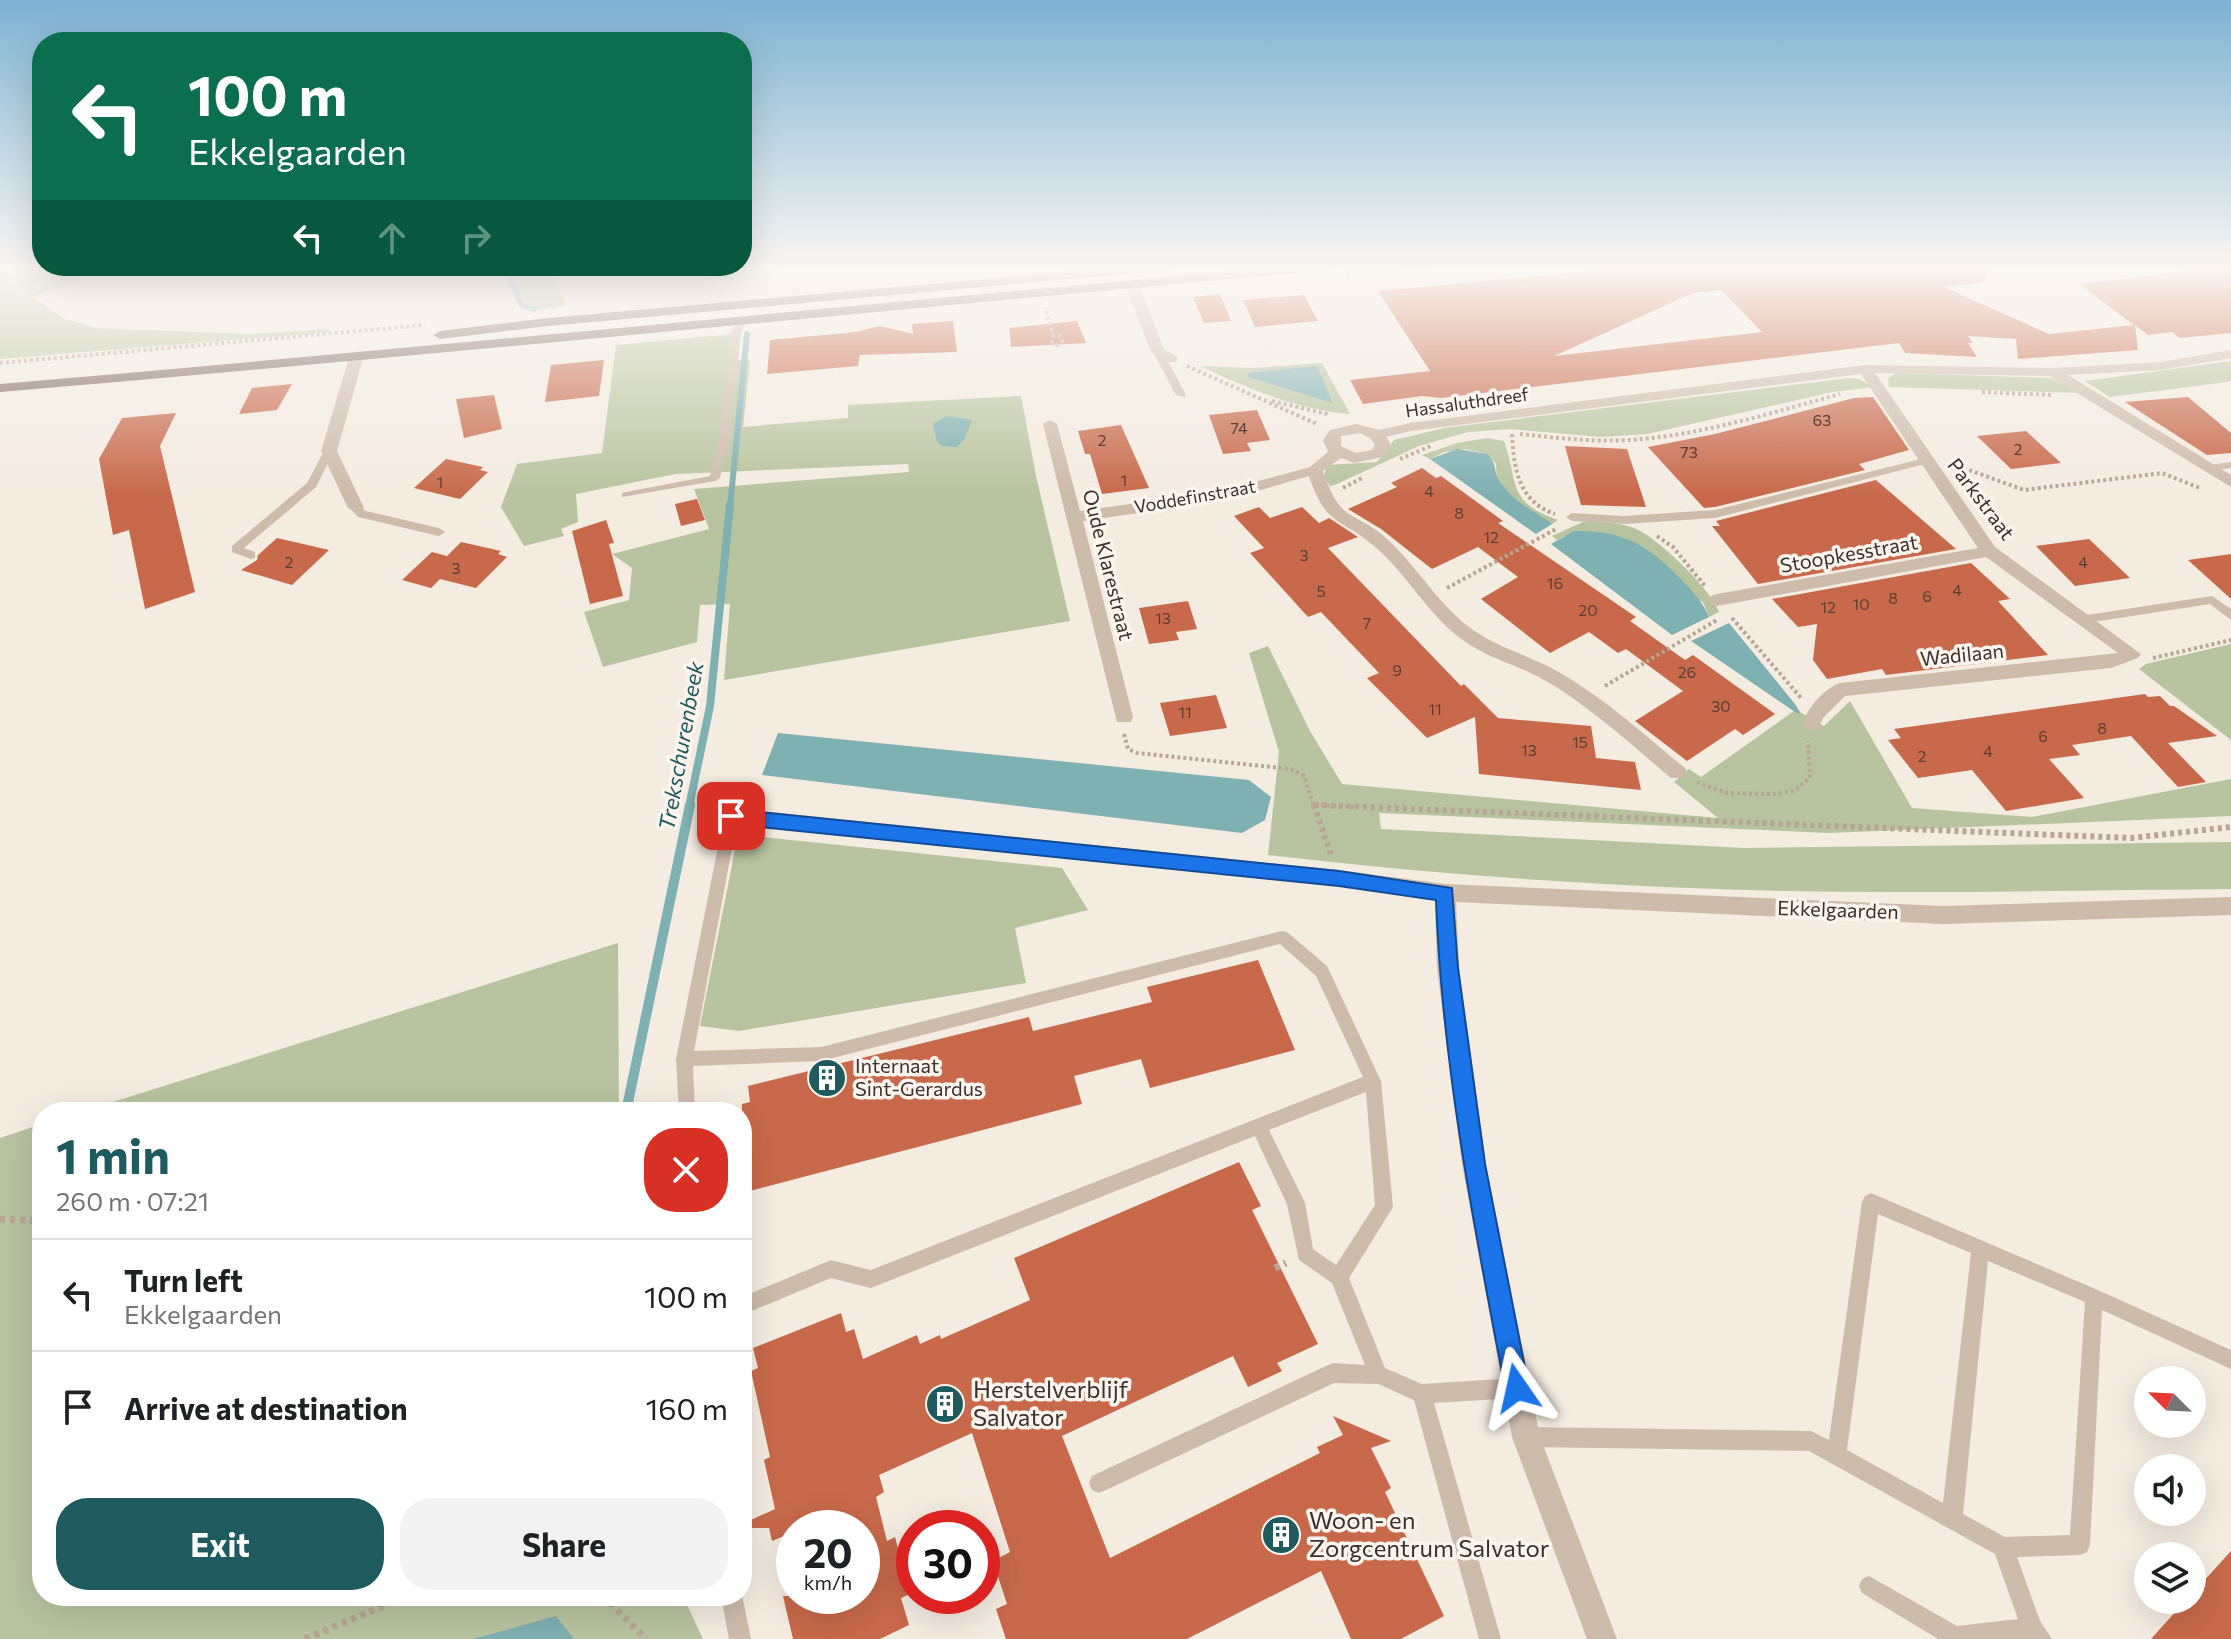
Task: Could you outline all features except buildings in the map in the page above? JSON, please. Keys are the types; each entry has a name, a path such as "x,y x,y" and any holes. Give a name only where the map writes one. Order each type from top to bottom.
{"main road":[{"path":"0,374 342,342"},
{"path":"0,388 522,342"}],"street":[{"path":"1154,342 1158,352 1172,359"},
{"name":"Hassaluthdreef","path":"1335,433 1356,428 1377,435 1411,427 1865,369 2052,372 2161,366 2231,354"},
{"path":"356,508 329,451 357,355"},
{"name":"Parkstraat","path":"1865,369 1989,551 2080,620 2132,654"},
{"path":"2052,372 2231,482"},
{"name":"Oude Klarestraat","path":"1050,424 1124,717"},
{"path":"1335,433 1331,440 1338,453 1354,458 1377,454 1383,445 1377,435"},
{"name":"Voddefinstraat","path":"1073,517 1223,496 1315,470 1338,453"},
{"path":"1315,470 1324,497 1340,518 1380,542 1429,598 1473,639 1546,673 1585,697 1678,773"},
{"name":"Stoopkesstraat","path":"1723,607 1989,551"},
{"name":"Wadilaan","path":"1811,724 1815,714 1840,690 2111,662 2132,654"},
{"name":"Ekkelgaarden","path":"731,816 1339,878 1445,893 1943,915 2231,906"},
{"path":"1445,893 1448,968 1474,1164 1526,1437 1602,1639"}],"lane":[{"path":"626,495 715,478 724,440 735,342"},
{"path":"1158,352 1181,395"},
{"path":"251,555 236,549 312,485 329,451"},
{"path":"1572,517 1624,520 1715,514 1925,461"},
{"path":"2209,468 2231,465"},
{"path":"356,508 362,514 439,532"},
{"path":"2080,620 2212,600 2231,616"},
{"path":"686,1102 684,1059 731,816"},
{"path":"684,1059 821,1054 1282,937 1322,971 1373,1081 1384,1207 1339,1277"},
{"path":"752,1302 831,1269 871,1279 1373,1081"},
{"path":"1259,1126 1296,1203 1305,1254 1339,1277 1378,1375"},
{"path":"1837,1455 1871,1202 2094,1297 2231,1360"},
{"path":"1952,1518 1980,1249"},
{"path":"1526,1437 1811,1441 2003,1547 2080,1545 2094,1297"},
{"path":"1099,1483 1333,1373 1378,1375 1422,1394 1517,1388"},
{"path":"1422,1394 1490,1639"},
{"path":"1869,1586 1955,1637 2036,1634 2003,1547"},
{"path":"734,1606 740,1639"}],"path":[{"path":"1172,359 1335,433"},
{"path":"1572,517 1548,512 1525,497 1514,457 1512,434 1567,440 1645,439 1726,423 1848,392 1878,390"},
{"path":"1981,392 2095,396"},
{"path":"1400,459 1434,445"},
{"path":"1925,461 1942,461 2024,490 2162,473 2203,489"},
{"path":"1324,497 1374,472"},
{"path":"1429,598 1561,526"},
{"path":"1585,697 1723,607"},
{"path":"2132,654 2155,658 2231,640"},
{"path":"1124,717 1124,740 1128,749 1137,753 1291,769 1304,776 1339,878"},
{"path":"1678,773 1726,793 1794,791 1810,778 1808,739 1811,724"},
{"path":"1315,805 2131,838 2231,827"},
{"path":"0,1219 32,1221"},
{"path":"305,1639 383,1606"},
{"path":"613,1606 646,1639"}],"green space":[{"path":"0,342 201,342 0,359"},
{"path":"733,342 732,360 750,360 743,427 848,418 848,405 1021,396 1070,621 724,680 730,604 700,605 697,642 603,667 584,612 629,600 632,568 612,554 709,529 694,489 909,472 908,464 675,474 576,494 578,522 561,529 564,536 524,546 501,507 517,464 602,453 616,345"},
{"path":"2231,361 2231,381 2220,383 2110,397 2085,381"},
{"path":"1322,363 1350,414 1273,397 1200,366 1254,368"},
{"path":"1897,373 2050,378 2084,393 1889,387 1888,378"},
{"path":"1859,379 1873,387 1833,392 1647,434 1601,437 1510,429 1468,432 1419,446 1337,484 1330,486 1324,477 1327,465 1377,462 1394,440 1444,428"},
{"path":"1487,438 1504,441 1522,498 1541,513 1558,520 1552,524 1515,501 1497,479 1496,464 1488,454 1465,449 1444,452 1430,459 1422,455 1457,443"},
{"path":"1583,522 1622,525 1644,533 1695,578 1719,612 1709,617 1703,602 1564,536 1557,540 1552,536"},
{"path":"2231,644 2231,740 2139,669 2146,664"},
{"path":"1268,646 1310,731 1342,784 1718,818 1674,782 1689,769 1701,777 1794,711 1824,726 1850,701 1912,808 2032,817 2231,779 2231,816 1829,833 1379,813 1381,829 1744,848 2231,842 2231,889 1894,892 1718,889 1525,879 1268,855 1279,752 1249,653"},
{"path":"753,836 1062,868 1088,910 1015,928 1026,983 739,1031 700,1026 735,850"},
{"path":"618,943 619,1102 113,1102"},
{"path":"32,1127 32,1606 688,1606 703,1639 0,1639 0,1138"}],"water":[{"path":"1317,366 1333,403 1248,377 1248,373"},
{"path":"946,416 972,420 965,438 957,447 942,446 937,442 933,424"},
{"path":"1457,449 1488,454 1507,490 1552,524 1536,534 1430,459"},
{"path":"1574,531 1619,536 1644,548 1688,586 1709,617 1672,635 1551,544"},
{"path":"1729,623 1795,704 1800,712 1798,714 1691,641"},
{"path":"778,733 1249,780 1271,797 1265,820 1242,833 762,775"},
{"path":"556,1616 574,1639 473,1639"}],"waterway":[{"name":"Trekschurenbeek","path":"730,507 746,342"},
{"name":"Trekschurenbeek","path":"689,807 710,706 730,505"},
{"name":"Trekschurenbeek","path":"628,1102 690,805"}],"place":[{"name":"Internaat Sint-Gerardus","path":"827,1078"},
{"name":"Herstelverblijf Salvator","path":"945,1404"},
{"name":"Woon- en Zorgcentrum Salvator","path":"1281,1535"}],"route":[{"path":"731,816 1339,878 1445,893 1448,968 1474,1164 1517,1388"}]}
